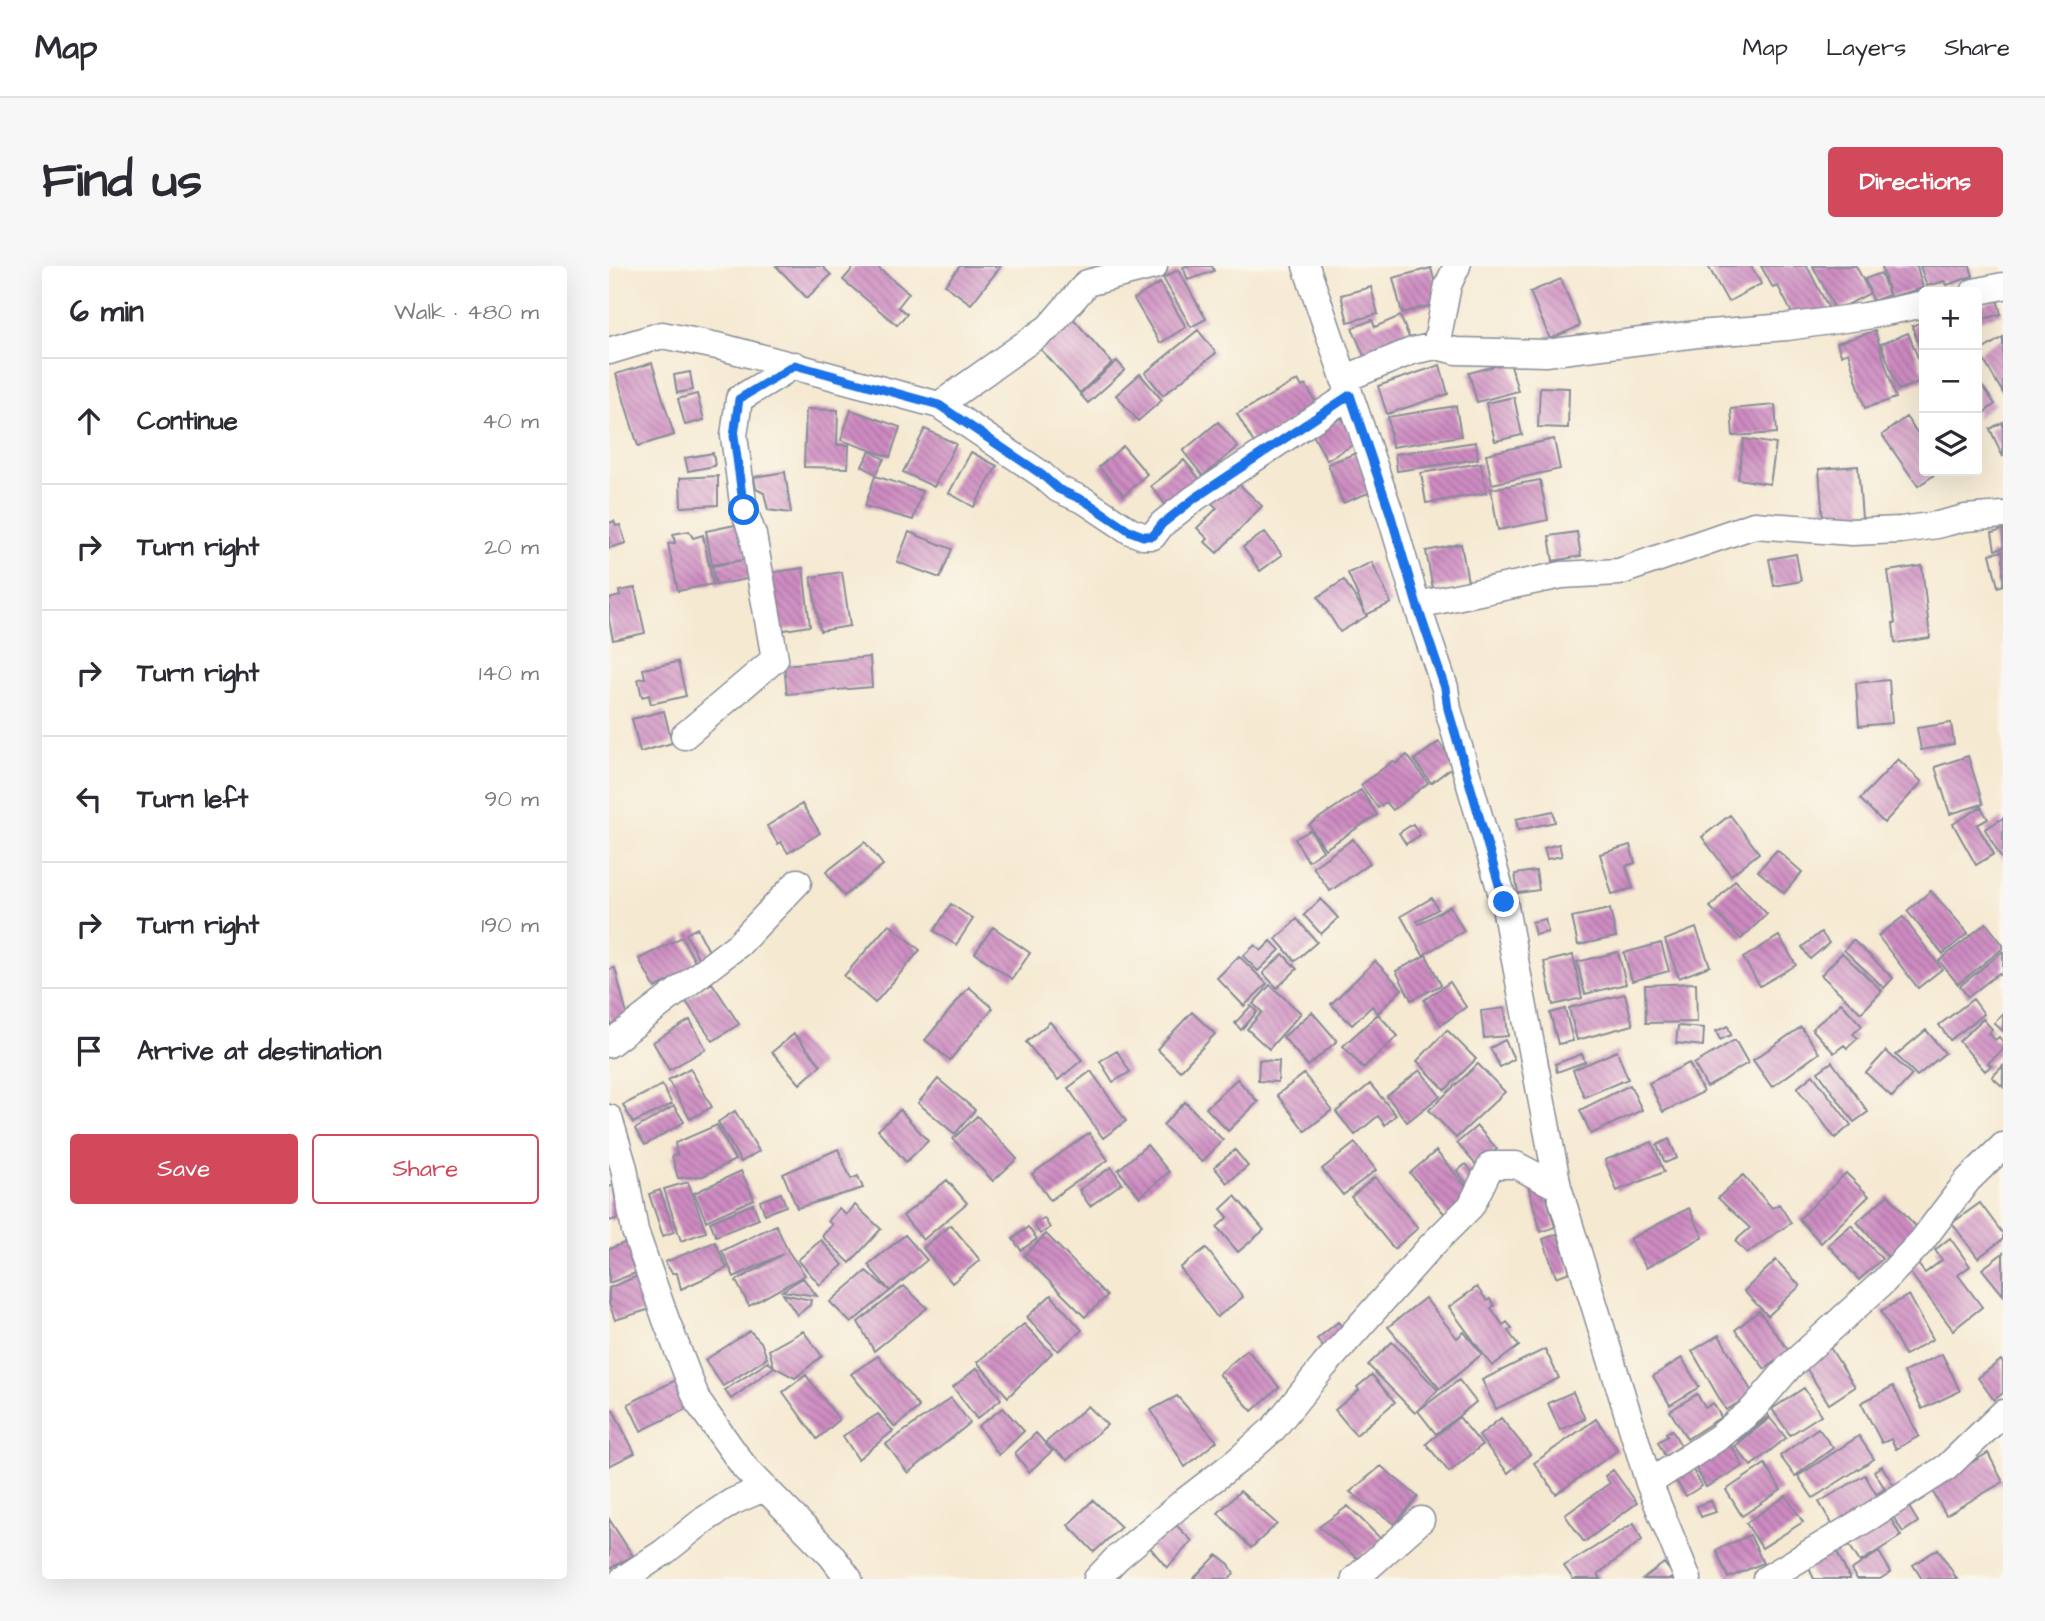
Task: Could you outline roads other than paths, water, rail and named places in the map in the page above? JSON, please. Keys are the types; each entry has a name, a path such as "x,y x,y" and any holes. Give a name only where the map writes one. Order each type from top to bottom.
{"street":[{"path":"939,405 1049,327 1087,283 1154,266"},
{"path":"1306,266 1390,513 1445,688 1448,709 1504,902 1558,1187 1649,1483 1688,1579"},
{"path":"1436,346 1448,285 1457,266"},
{"path":"1982,290 2003,286"},
{"path":"609,351 662,335 722,346 939,405 1041,474 1058,489 1085,501 1130,531 1143,536 1153,536 1162,524 1195,498 1347,387 1412,351 1436,346 1456,351 1546,353 1697,334 1787,327 1867,316 1919,304"},
{"path":"684,736 775,659 753,535 744,510 734,436 739,399 795,365"},
{"path":"1417,605 1562,575 1619,572 1754,525 1852,531 1901,530 1965,518 2003,515"},
{"path":"609,1044 739,944 798,883"},
{"path":"609,1123 619,1147 635,1231 698,1402 745,1468 831,1555 849,1579"},
{"path":"1649,1483 1719,1437 1753,1409 1789,1367 1883,1282 1920,1242 1968,1180 2003,1146"},
{"path":"1097,1579 1117,1558 1273,1429 1324,1366 1431,1246 1471,1206 1491,1165 1516,1165 1558,1187"},
{"path":"1766,1579 1947,1467 2003,1413"},
{"path":"623,1579 664,1552 704,1520 732,1502 764,1488"},
{"path":"1356,1579 1421,1520"}]}
